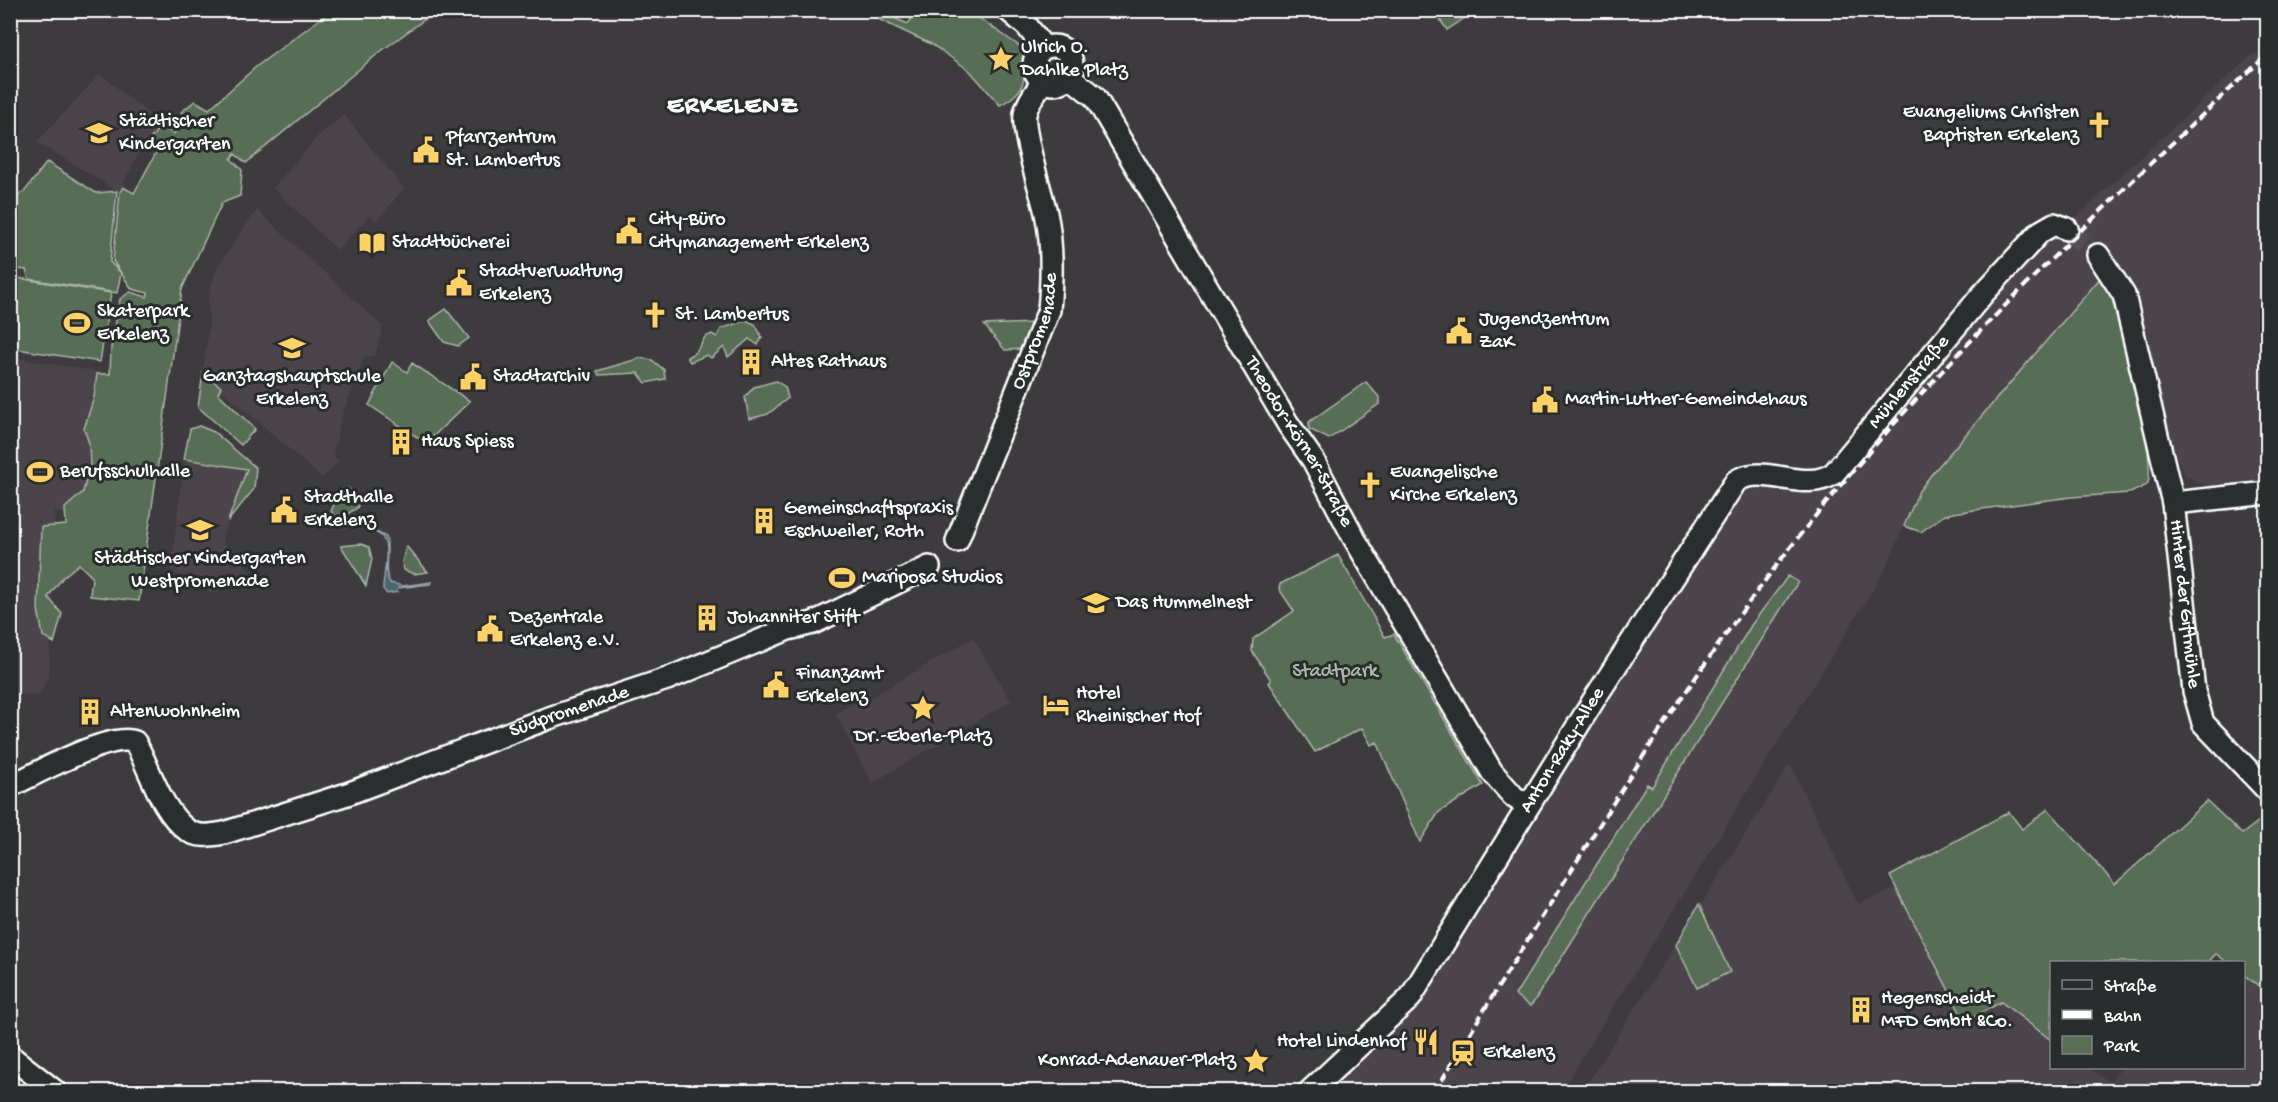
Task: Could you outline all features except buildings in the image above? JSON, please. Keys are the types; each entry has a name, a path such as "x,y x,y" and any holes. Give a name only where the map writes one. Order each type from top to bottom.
{"street":[{"path":"1008,10 1027,26 1044,48"},
{"path":"1056,46 1067,52 1072,63 1069,76 1059,83 1043,81 1037,75 1034,63 1039,52 1044,48 1056,46"},
{"name":"Theodor-Körner-Straße","path":"1069,76 1095,98 1282,415 1313,460 1354,538 1491,772 1514,797 1528,807"},
{"name":"Ostpromenade","path":"957,541 1049,310 1052,271 1046,213 1040,194 1026,112 1043,81"},
{"name":"Mühlenstraße","path":"1730,489 1743,477 1818,481 1834,473 1982,295 2040,232 2054,224 2067,229"},
{"path":"2098,255 2124,295 2173,503 2268,493"},
{"name":"Anton-Raky-Allee","path":"1309,1092 1410,998 1730,489"},
{"name":"Hinter der Giftmühle","path":"2173,503 2197,703 2203,723 2211,734 2268,791"},
{"name":"Südpromenade","path":"10,786 80,753 118,740 135,742 171,811 187,831 202,836 224,833 347,794 549,718 667,679 788,629 823,618 929,567"},
{"path":"10,1056 56,1092"}],"shaded area":[{"path":"2255,52 2268,65 2267,481 2216,487 2199,483 2186,476 2171,445 2146,333 2132,289 2102,276 1919,491 1884,572 1561,1091 1327,1092 1400,1023 1426,985 1740,483 1821,489 1990,301 2045,246"},
{"name":"Städtischer Kindergarten","path":"100,74 161,124 139,152 119,192 37,142"},
{"path":"344,115 404,188 377,221 370,215 337,250 273,188 318,136"},
{"name":"Ganztagshauptschule Erkelenz","path":"257,210 383,327 375,355 364,357 340,421 333,456 339,461 322,478 203,373 209,324 208,299 217,267"},
{"path":"10,357 106,373 88,517 55,512 49,675 39,695 11,694"},
{"name":"Städtischer Kindergarten Westpromenade","path":"184,459 247,469 222,538 225,546 242,561 250,572 214,593 171,571"},
{"name":"Dr.-Eberle-Platz","path":"973,638 1011,701 872,783 835,714 868,695 870,698"},
{"path":"1790,764 1858,904 1896,888 1965,1022 2001,1002 2050,1039 2050,1069 2090,1069 2109,1082 2121,1069 2245,1069 2245,976 2262,989 2267,984 2267,1091 1582,1092"}],"green space":[{"path":"332,10 436,11 380,52 246,163 235,154 231,159 242,170 240,196 222,203 182,289 139,601 90,596 92,577 79,564 63,577 48,597 62,614 54,643 43,636 38,609 41,527 66,525 65,508 83,492 90,465 89,443 84,429 94,397 97,374 110,374 111,348 120,299 130,292 147,297 148,293 132,289 113,261 120,192 123,187 134,193 157,151 146,145 161,125 173,134 189,118 181,112 195,101 209,109 257,66"},
{"path":"861,11 878,11 908,24 917,11 969,11 1024,50 1025,67 1022,85 1016,94 1000,105 969,70 931,44"},
{"path":"1434,11 1475,11 1447,30"},
{"path":"47,162 96,193 117,191 110,262 121,273 117,293 29,279 26,270 11,268 11,221 19,194 25,191"},
{"path":"2102,276 2118,308 2139,400 2148,453 2147,485 2130,493 2071,497 1953,513 1943,516 1921,532 1904,526 1919,491 1931,475"},
{"name":"Skaterpark Erkelenz","path":"11,277 111,293 100,362 11,348"},
{"path":"446,309 469,338 458,346 444,342 429,321"},
{"path":"746,320 755,324 762,337 758,345 749,339 728,357 724,347 711,358 707,355 690,362 687,357 696,352 705,337 712,334 717,337 721,329"},
{"path":"1034,323 1025,349 1005,350 984,325"},
{"path":"641,358 652,360 664,370 665,379 646,383 638,373 599,375 597,371"},
{"path":"392,362 407,372 412,363 470,401 426,443 369,405"},
{"path":"203,373 221,387 218,393 255,429 241,445 198,407"},
{"path":"776,381 785,387 788,398 768,414 749,419 745,397 754,387"},
{"path":"1366,382 1379,397 1379,404 1329,439 1309,429 1309,422"},
{"path":"199,426 214,432 256,468 254,489 228,521 247,469 184,459 190,429"},
{"path":"348,488 356,494 359,503 357,508 338,520 331,511 341,490"},
{"path":"361,544 369,547 372,559 366,586 341,546"},
{"path":"406,546 428,572 414,574 404,570 402,562"},
{"name":"Stadtpark","path":"1338,555 1385,637 1394,634 1483,785 1439,812 1420,842 1377,742 1371,745 1362,728 1315,752 1269,683 1271,680 1252,651 1253,639 1294,611 1279,589 1280,584"},
{"path":"1788,576 1798,582 1530,1006 1515,995 1647,784 1652,787 1752,624"},
{"path":"2207,801 2242,834 2267,815 2268,984 2263,989 2245,976 2245,961 2226,961 2216,954 2209,961 2050,961 2050,1039 2001,1002 1965,1022 1890,876 2009,812 2022,829 2048,809 2115,884"},
{"path":"1699,904 1730,972 1697,988 1676,945"}],"water":[{"path":"361,516 365,526 386,537 387,572 390,583 403,586 431,582 430,584 398,588 397,592 387,594 383,589 386,560 384,539 355,521"}],"tunnel":[{"path":"2067,229 2098,255"}],"railway":[{"path":"1435,1092 1501,982 1655,738 1715,649 1812,520 1864,458 1974,337 2149,165 2268,54"}],"place":[{"name":"Ulrich O. Dahlke Platz","path":"1001,59"},
{"name":"Evangeliums Christen Baptisten Erkelenz","path":"2099,125"},
{"name":"Städtischer Kindergarten","path":"99,133"},
{"name":"Pfarrzentrum St. Lambertus","path":"426,150"},
{"name":"City-Büro Citymanagement Erkelenz","path":"629,231"},
{"name":"Stadtbücherei","path":"372,243"},
{"name":"Stadtverwaltung Erkelenz","path":"459,283"},
{"name":"St. Lambertus","path":"655,315"},
{"name":"Skaterpark Erkelenz","path":"77,323"},
{"name":"Jugendzentrum ZaK","path":"1459,331"},
{"name":"Ganztagshauptschule Erkelenz","path":"292,348"},
{"name":"Altes Rathaus","path":"751,362"},
{"name":"Stadtarchiv","path":"473,377"},
{"name":"Martin-Luther-Gemeindehaus","path":"1545,400"},
{"name":"Haus Spiess","path":"401,442"},
{"name":"Berufsschulhalle","path":"40,472"},
{"name":"Evangelische Kirche Erkelenz","path":"1370,485"},
{"name":"Stadthalle Erkelenz","path":"284,510"},
{"name":"Gemeinschaftspraxis Eschweiler, Roth","path":"764,521"},
{"name":"Städtischer Kindergarten Westpromenade","path":"200,530"},
{"name":"Mariposa Studios","path":"842,578"},
{"name":"Das Hummelnest","path":"1096,603"},
{"name":"Johanniter Stift","path":"707,618"},
{"name":"Dezentrale Erkelenz e.V.","path":"490,629"},
{"name":"Finanzamt Erkelenz","path":"776,685"},
{"name":"Hotel Rheinischer Hof","path":"1056,705"},
{"name":"Dr.-Eberle-Platz","path":"923,708"},
{"name":"Altenwohnheim","path":"90,712"},
{"name":"Hegenscheidt MFD GmbH &Co.","path":"1861,1010"},
{"name":"Hotel Lindenhof","path":"1426,1042"},
{"name":"Erkelenz","path":"1463,1053"},
{"name":"Konrad-Adenauer-Platz","path":"1256,1061"}],"district":[{"name":"ERKELENZ","path":"733,107"}]}
